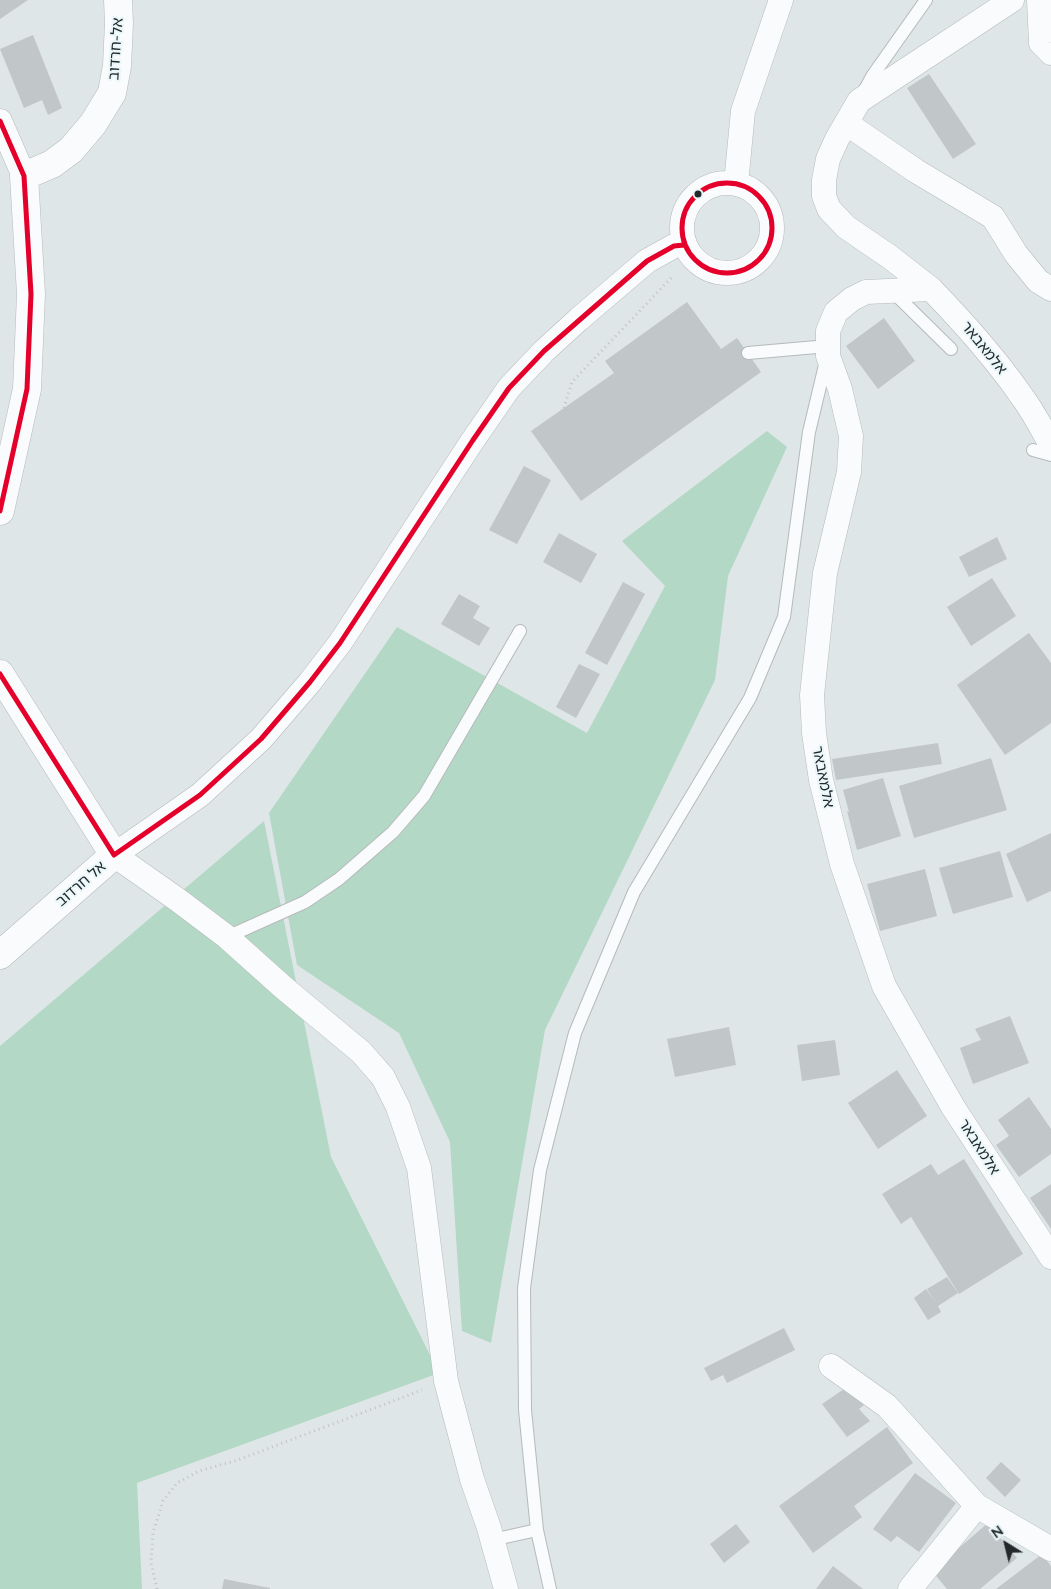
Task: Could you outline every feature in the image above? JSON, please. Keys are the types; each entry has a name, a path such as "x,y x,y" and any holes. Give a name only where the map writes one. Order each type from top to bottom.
{"street":[{"name":"אל-חרדוב","path":"24,176 52,164 72,150 93,124 112,93 117,66 118,0"},
{"path":"736,184 743,111 782,0"},
{"path":"931,289 890,257 846,227 829,209 824,196 824,180 828,159 859,101 1012,0"},
{"path":"1038,0 1041,43 1051,53"},
{"path":"0,121 24,176 31,294 27,389 0,511"},
{"path":"846,123 916,171 993,217 1016,254 1038,281 1051,289"},
{"path":"723,183 736,184 743,186 761,199 768,211 772,232 761,258 750,267 730,274 709,270 697,262 688,251 682,223 685,210 702,190 723,183"},
{"path":"506,1589 472,1479 446,1381 419,1168 398,1107 383,1077 361,1052 284,988 227,937 114,855 200,795 267,732 310,682 340,643 472,440 510,388 544,351 647,261 674,246 688,251"},
{"name":"אלמאבאר","path":"1042,447 1024,399 960,319 931,289 866,292 852,299 836,312 828,331 828,351 840,389 851,436 849,472 825,573 812,695 814,733 821,780 848,882 884,986 953,1107 1051,1257"},
{"name":"אל חרדוב","path":"0,674 114,855 0,956"},
{"path":"831,1366 887,1406 977,1506 1051,1549"},
{"path":"910,1589 977,1506"}],"lane":[{"path":"859,101 873,76 926,0"},
{"name":"אלמאבאר","path":"892,291 951,349"},
{"path":"550,1589 537,1530 525,1410 524,1288 540,1170 576,1033 634,892 750,698 784,617 809,432 828,351 748,353"},
{"path":"1042,447 1051,454"},
{"path":"227,937 305,902 339,879 393,832 424,796 520,631"},
{"path":"492,1540 537,1530"}],"path":[{"path":"564,408 572,382 688,251"},
{"path":"157,1589 151,1563 153,1533 163,1501 177,1483 199,1471 238,1460 446,1381"}],"green space":[{"path":"767,431 787,447 728,576 715,680 545,1030 491,1343 462,1331 450,1142 399,1033 297,965 269,813 397,627 587,733 665,586 622,541"},
{"path":"264,821 331,1157 439,1373 137,1483 142,1589 0,1589 0,1046"}],"building":[{"path":"0,0 28,0 0,19"},
{"path":"33,35 62,108 48,115 42,100 24,108 0,49"},
{"path":"929,74 976,144 953,159 907,88"},
{"path":"687,302 721,349 737,338 761,372 581,501 531,431 614,373 605,361"},
{"path":"884,318 915,361 878,389 846,346"},
{"path":"524,466 551,480 517,544 489,530"},
{"path":"559,533 597,554 581,583 543,562"},
{"path":"997,537 1007,559 969,577 959,557"},
{"path":"992,578 1016,616 971,646 947,607"},
{"path":"623,582 645,594 607,665 585,653"},
{"path":"459,594 480,606 473,618 490,628 479,646 441,624"},
{"path":"1029,633 1051,663 1051,723 1005,755 957,685"},
{"path":"579,664 600,674 576,718 556,707"},
{"path":"938,743 942,764 836,780 832,759"},
{"path":"991,758 1007,810 914,838 899,786"},
{"path":"883,778 901,836 857,850 843,790"},
{"path":"1051,833 1051,891 1027,902 1006,854"},
{"path":"1000,851 1013,897 953,914 939,868"},
{"path":"925,869 937,916 880,931 867,884"},
{"path":"1010,1016 1029,1063 973,1084 960,1048 981,1040 975,1029"},
{"path":"729,1027 736,1065 675,1077 667,1039"},
{"path":"835,1040 840,1075 802,1081 797,1045"},
{"path":"897,1070 927,1116 878,1149 848,1103"},
{"path":"1029,1097 1051,1129 1051,1154 1019,1177 996,1145 1009,1136 998,1120"},
{"path":"964,1159 1023,1254 959,1294 911,1217 901,1224 882,1194 931,1164 938,1175"},
{"path":"1051,1184 1051,1229 1030,1198"},
{"path":"947,1277 958,1293 938,1306 941,1312 928,1320 914,1298 926,1289 936,1303 927,1289"},
{"path":"784,1328 795,1350 727,1383 723,1375 711,1381 704,1368"},
{"path":"850,1385 864,1405 859,1409 870,1421 847,1437 822,1404"},
{"path":"887,1427 913,1463 854,1506 862,1517 813,1553 779,1506"},
{"path":"1001,1462 1021,1480 1005,1497 986,1478"},
{"path":"915,1473 956,1503 919,1552 897,1536 891,1542 873,1529"},
{"path":"988,1523 1017,1558 980,1589 947,1589 932,1571"},
{"path":"736,1524 750,1542 724,1563 710,1544"},
{"path":"1042,1554 1051,1566 1051,1589 996,1589"},
{"path":"833,1566 863,1589 816,1589"},
{"path":"224,1579 270,1588 270,1589 222,1589"}],"transit line":[{"path":"0,121 24,176 31,294 27,389 0,511"},
{"path":"727,183 744,186 759,196 769,211 772,228 769,245 759,260 744,270 727,273 710,270 695,260 685,245 682,228 685,211 695,196 710,186 727,183"},
{"path":"0,674 114,855 200,795 261,739 310,682 340,643 509,388 544,351 647,261 674,246 684,245"}]}
